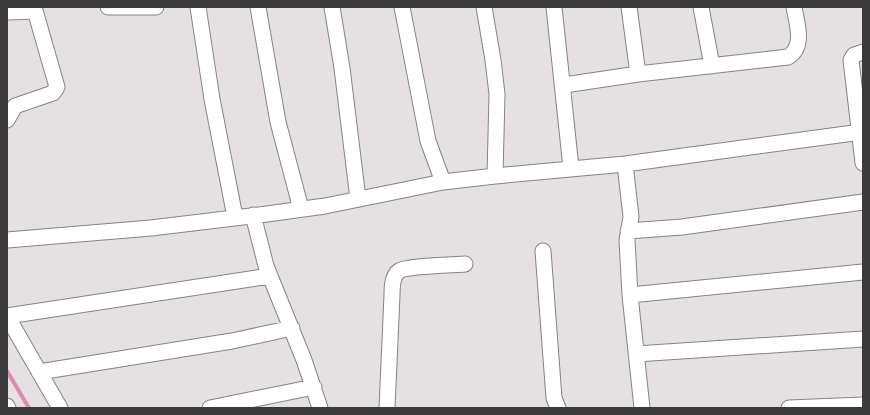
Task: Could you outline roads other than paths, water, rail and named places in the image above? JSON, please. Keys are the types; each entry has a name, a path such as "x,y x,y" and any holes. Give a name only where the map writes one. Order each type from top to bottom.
{"street":[{"path":"109,7 156,7"},
{"path":"198,7 212,99 235,218"},
{"path":"258,7 278,122 300,209"},
{"path":"332,7 342,68 358,199"},
{"path":"402,7 426,135 443,182"},
{"path":"484,7 497,94 495,176"},
{"path":"554,7 564,85 572,168"},
{"path":"629,7 638,74"},
{"path":"701,7 712,66"},
{"path":"564,85 638,74 779,59 792,54 798,47 799,40 794,7"},
{"path":"7,12 34,9 44,36 57,87 53,93 15,106 7,120"},
{"path":"863,52 854,55 851,60 863,162"},
{"path":"7,240 151,228 235,218 358,199 443,182 572,168 625,164 860,132"},
{"path":"625,164 632,217 628,231 627,252 642,408"},
{"path":"628,231 682,228 863,202"},
{"path":"254,215 262,251 270,276 292,328 314,387 320,408"},
{"path":"543,251 554,398 558,408"},
{"path":"387,408 392,295 393,282 396,274 400,270 406,269 465,264"},
{"path":"630,295 863,272"},
{"path":"60,408 7,316 270,276"},
{"path":"39,372 232,341 292,328"},
{"path":"636,354 863,339"},
{"path":"210,408 314,387"},
{"path":"789,408 863,405"}],"waterway":[{"path":"7,371 29,408"}]}
